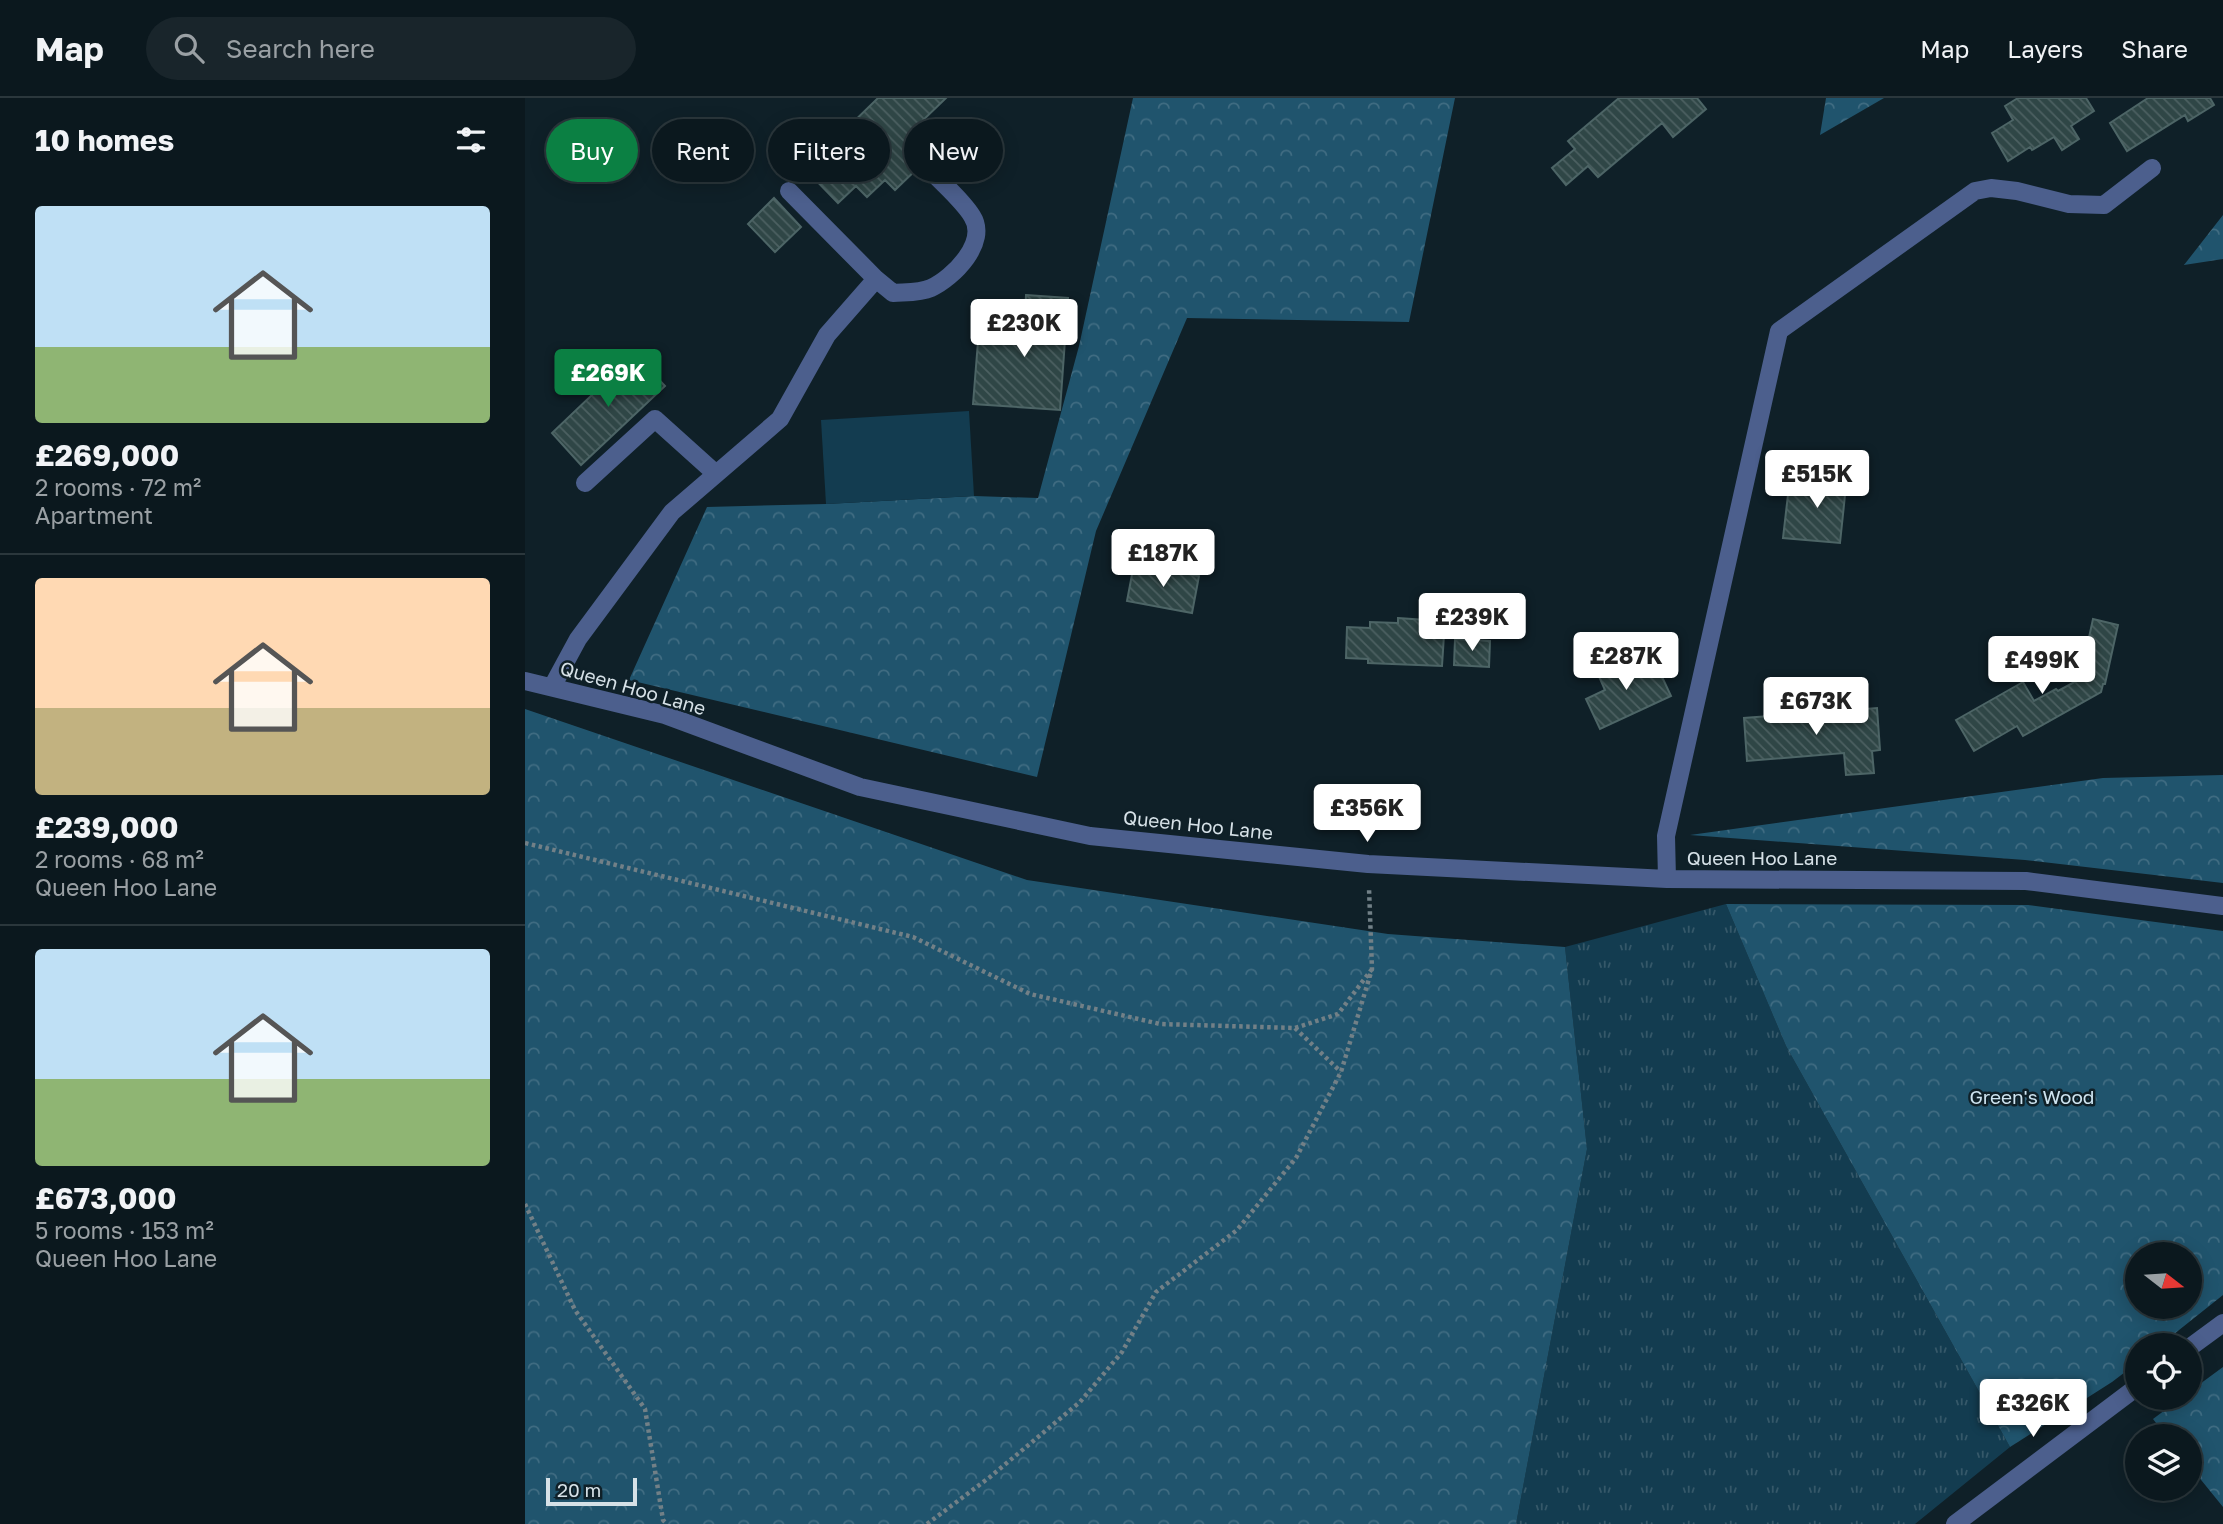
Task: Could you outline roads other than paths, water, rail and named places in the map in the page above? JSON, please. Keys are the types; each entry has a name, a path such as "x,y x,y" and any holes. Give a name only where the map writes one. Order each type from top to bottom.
{"street":[{"path":"1667,879 1666,836 1779,331 1975,191 1991,188 2017,191 2069,204 2104,205 2152,168"},
{"path":"789,191 893,293 929,289 958,268 976,242 973,217 941,182"},
{"path":"552,687 577,639 672,512 780,419 827,335 876,279"},
{"path":"585,483 655,419 715,473"},
{"name":"Queen Hoo Lane","path":"525,681 665,715 860,787 1090,836 1368,863 1667,879 2026,881 2223,906"},
{"path":"2202,1338 2223,1323"},
{"path":"1955,1524 2125,1396"}],"park label":[{"name":"Green's Wood","path":"2032,1097"}]}
